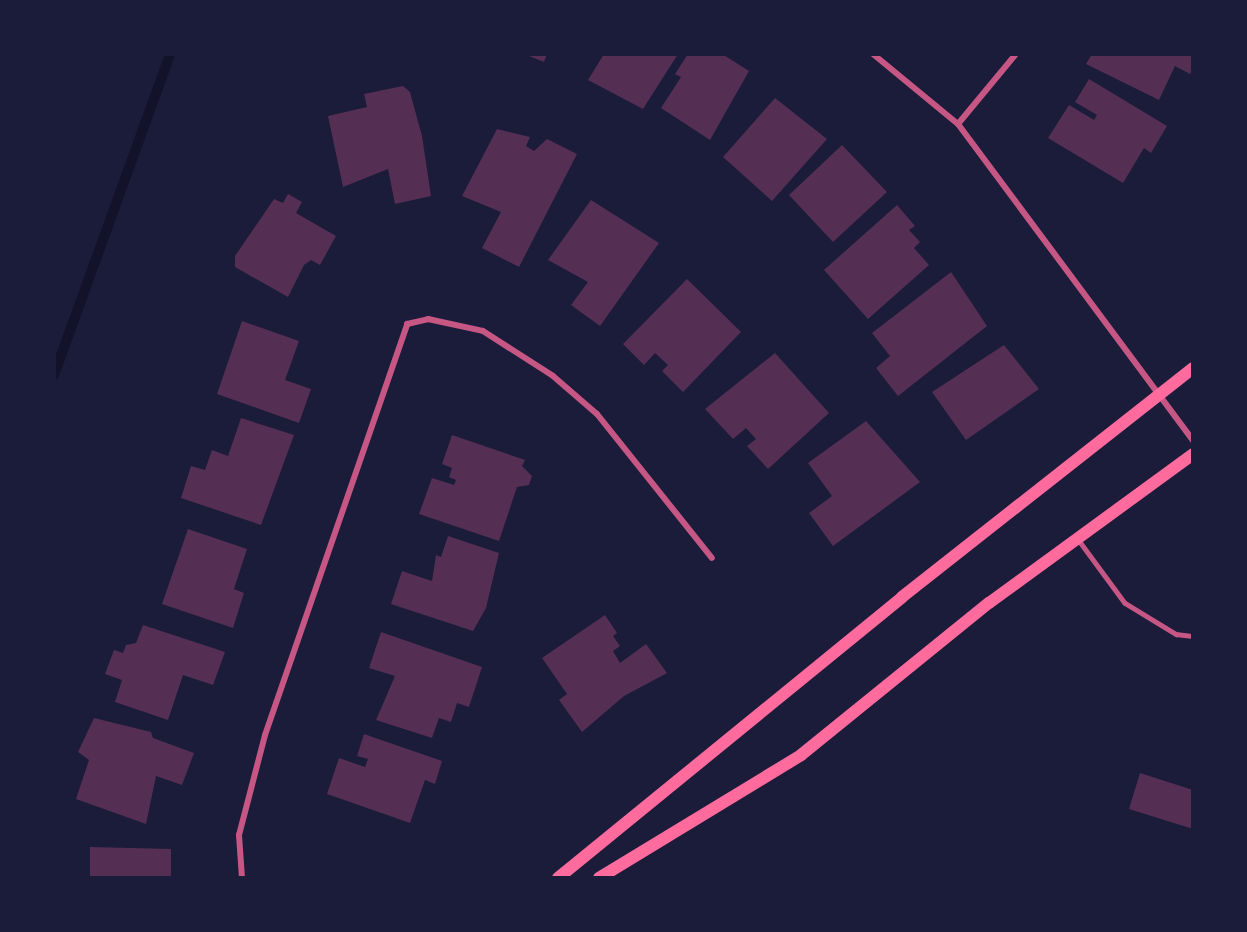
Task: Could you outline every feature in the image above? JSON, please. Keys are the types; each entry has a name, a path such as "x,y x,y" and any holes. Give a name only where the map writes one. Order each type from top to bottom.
{"main road":[{"path":"558,878 1156,395 1193,368"},
{"path":"599,878 801,755 1077,538 1193,454"}],"street":[{"path":"873,54 958,124 1156,395 1193,441"},
{"path":"958,124 1016,54"},
{"path":"242,878 239,835 265,735 395,345 407,324 428,319 483,331 553,376 597,414 712,558"}],"lane":[{"path":"1077,538 1125,603 1176,634 1193,636"}],"building":[{"path":"524,54 547,54 544,62"},
{"path":"604,54 678,54 643,109 588,80"},
{"path":"688,54 722,54 749,71 710,140 661,108 681,77 675,74"},
{"path":"1092,54 1193,54 1193,68 1190,74 1175,66 1159,100 1086,64"},
{"path":"1089,79 1167,126 1151,153 1144,148 1123,183 1048,138 1069,105 1094,120 1097,115 1075,102"},
{"path":"403,86 410,92 422,136 431,196 395,204 388,169 343,187 328,116 367,107 364,94"},
{"path":"775,98 827,139 772,201 723,157"},
{"path":"497,129 530,137 526,146 534,151 547,139 577,154 519,267 482,248 501,212 462,196"},
{"path":"842,145 887,192 833,242 789,195"},
{"path":"288,194 302,202 296,213 336,236 320,265 311,260 304,265 288,297 235,267 235,256 274,199 283,203"},
{"path":"591,200 659,243 600,326 571,305 588,282 548,260"},
{"path":"897,205 915,226 909,230 920,242 914,248 929,265 868,319 824,270"},
{"path":"951,272 987,326 898,396 876,368 890,356 872,333"},
{"path":"687,279 741,332 683,392 662,371 668,365 655,353 644,365 623,344"},
{"path":"242,321 299,341 285,380 311,389 299,423 217,394"},
{"path":"1004,345 1039,389 966,440 932,392"},
{"path":"775,353 829,413 768,469 747,446 756,439 746,428 733,439 705,409"},
{"path":"241,418 294,435 261,525 181,498 191,466 205,470 212,450 228,456"},
{"path":"866,421 920,482 833,546 809,513 832,496 808,463"},
{"path":"452,435 525,460 522,466 532,476 529,485 517,487 499,541 419,514 432,478 454,485 456,480 449,477 452,468 442,464"},
{"path":"188,529 247,549 234,589 244,593 233,628 162,604"},
{"path":"448,536 499,553 486,608 473,631 391,604 402,571 432,581 436,555 441,557"},
{"path":"605,615 617,633 613,636 620,646 613,651 620,663 646,644 667,673 624,696 582,732 559,700 567,694 542,658"},
{"path":"143,625 225,652 213,685 183,675 168,720 115,702 122,680 105,674 114,650 123,653 126,645 136,643"},
{"path":"381,632 482,667 469,707 457,703 451,722 439,718 432,738 376,720 395,676 369,668"},
{"path":"94,718 151,732 153,738 194,753 182,785 156,776 146,824 76,799 89,760 78,752"},
{"path":"364,734 442,761 435,784 425,780 410,823 327,794 339,758 365,767 368,759 357,756"},
{"path":"1140,773 1193,790 1193,829 1129,809"},
{"path":"90,847 171,849 171,878 90,878"}],"waterway":[{"path":"54,375 170,54"}]}
